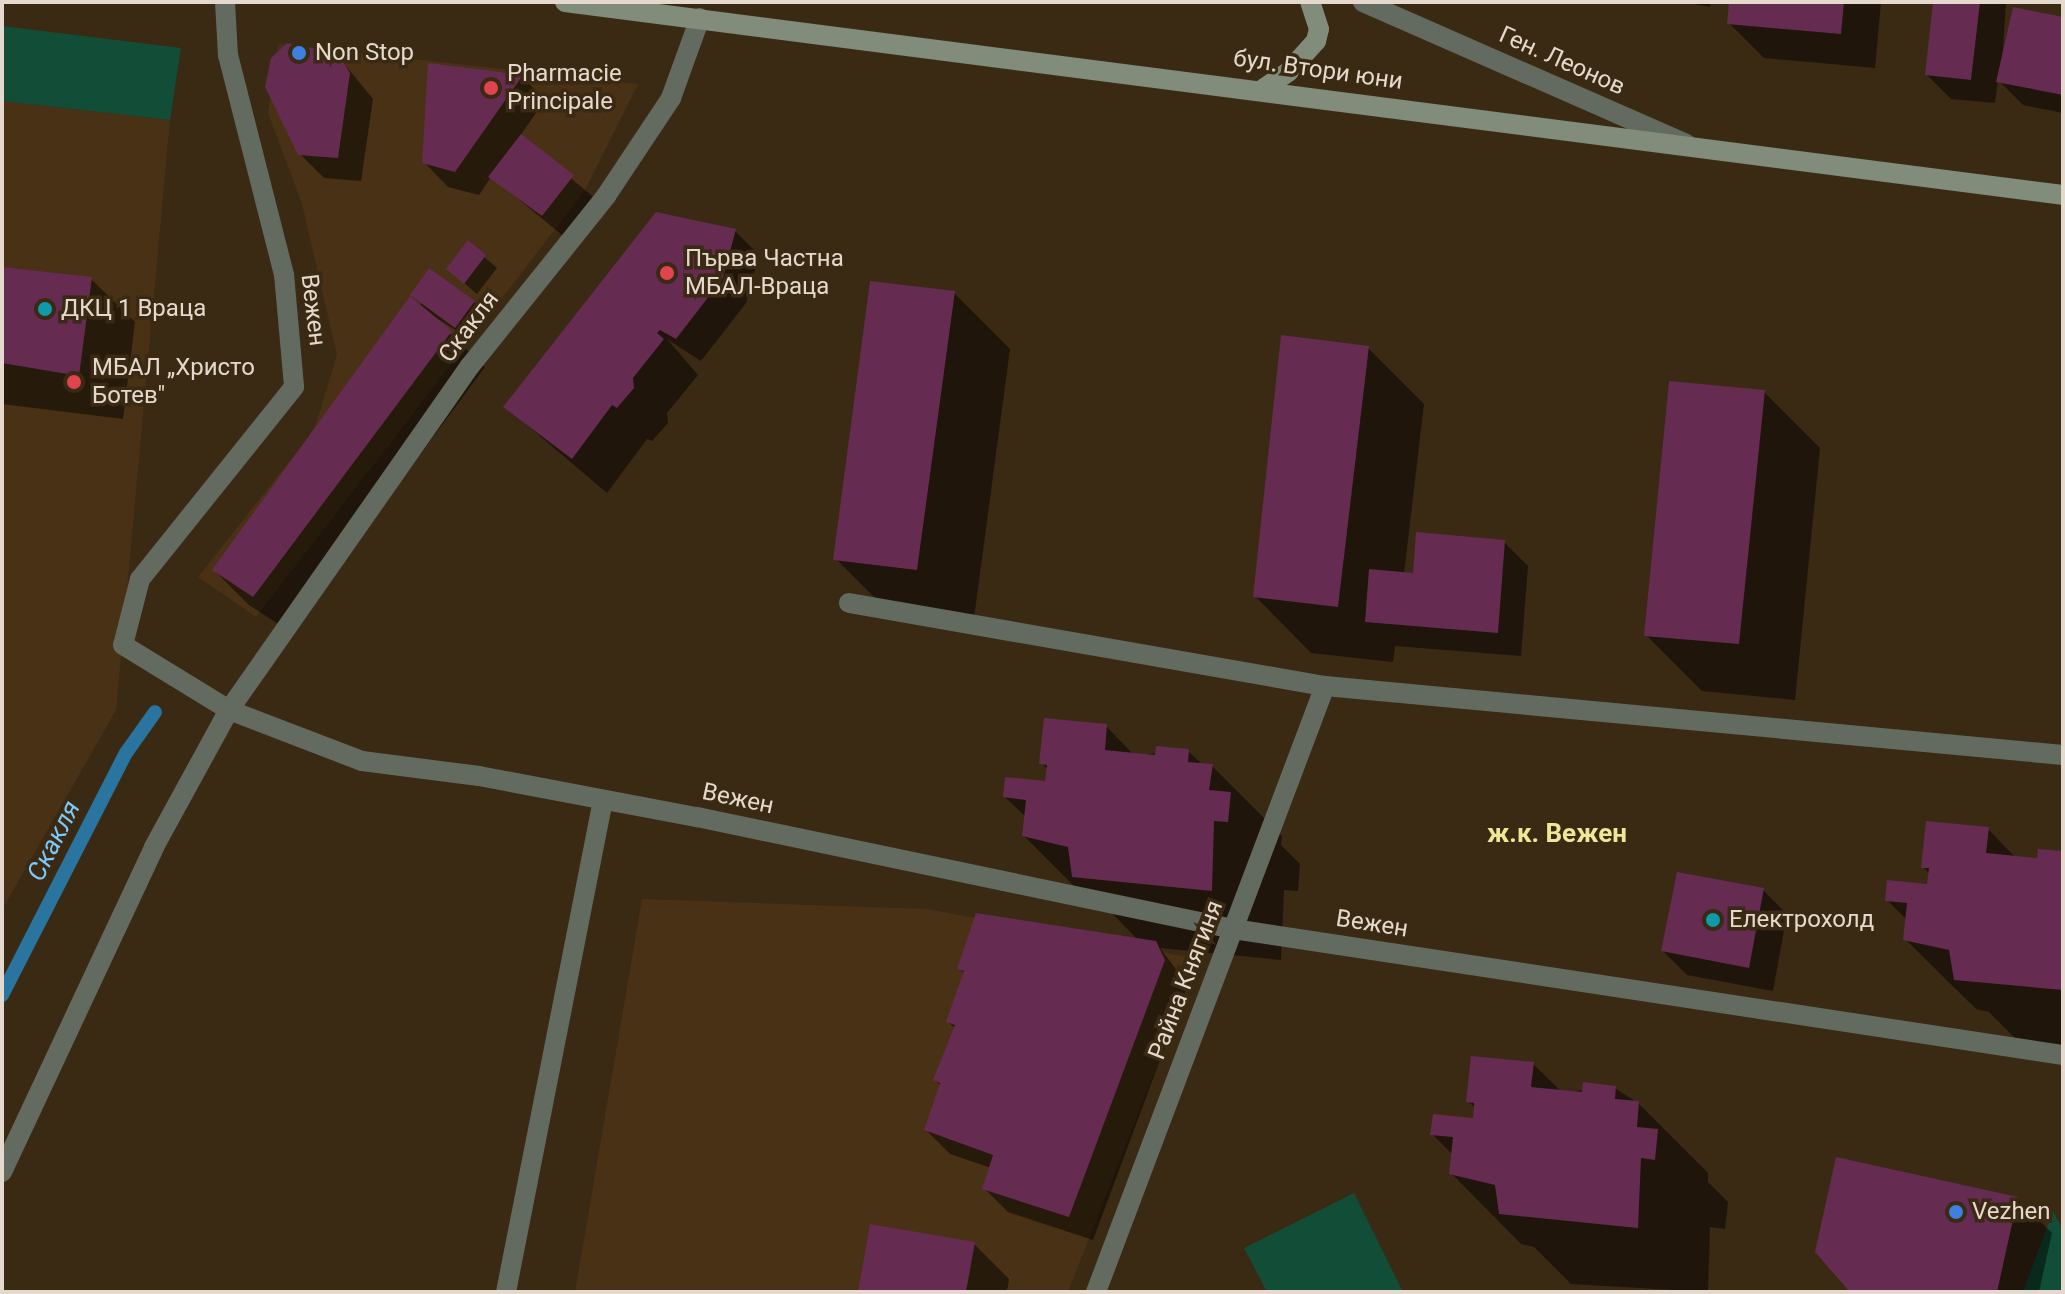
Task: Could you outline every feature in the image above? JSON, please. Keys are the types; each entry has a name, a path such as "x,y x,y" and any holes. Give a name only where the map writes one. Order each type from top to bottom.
{"street":[{"name":"Вежен","path":"225,2 228,55 284,274 294,387 140,579 123,645 229,710 362,761 603,800 1233,929 2063,1055"},
{"name":"бул. Втори юни","path":"565,2 1263,89 1697,149 2063,195"},
{"path":"1263,89 1288,72 1316,41 1319,29 1310,2"},
{"name":"Ген. Леонов","path":"1363,2 1697,149"},
{"name":"Скакля","path":"2,1172 154,847 229,710 470,366 606,196 671,98 700,18"},
{"path":"849,603 1325,686 2063,755"},
{"name":"Райна Княгиня","path":"1096,1292 1325,686"},
{"path":"506,1292 603,800"}],"shaded area":[{"path":"278,44 638,84 584,192 256,617 198,577 314,430 337,355 302,204 268,113"},
{"name":"МБАЛ „Христо Ботев\"","path":"2,101 170,120 116,710 2,910"},
{"path":"642,899 927,909 1199,959 1068,1292 575,1292"}],"green space":[{"path":"2,26 181,48 170,120 2,101"},
{"path":"1354,1193 1403,1292 1267,1292 1244,1248"},
{"path":"2053,1211 2063,1230 2063,1292 2023,1292"}],"building":[{"path":"1729,2 1844,2 1841,34 1727,24"},
{"path":"1933,2 1980,2 1971,80 1925,75"},
{"path":"2013,7 2063,17 2063,95 1996,82"},
{"path":"287,43 338,53 350,73 338,158 298,155 265,87 271,58"},
{"path":"428,63 523,75 455,172 422,163"},
{"path":"521,134 574,175 542,216 488,177"},
{"path":"656,212 736,229 723,278 676,339 660,330 657,333 664,339 633,378 634,388 617,408 612,405 572,459 503,407"},
{"path":"468,240 486,255 464,284 446,269"},
{"name":"ДКЦ 1 Враца","path":"2,267 92,277 79,376 2,363"},
{"path":"429,268 475,301 455,328 410,295"},
{"path":"870,281 955,291 917,570 833,560"},
{"path":"410,296 452,331 253,597 212,570"},
{"path":"1281,335 1369,346 1338,607 1253,597"},
{"path":"1669,381 1765,390 1739,644 1644,636"},
{"path":"1416,532 1505,540 1498,633 1365,622 1369,569 1413,573"},
{"path":"1044,718 1107,724 1105,750 1155,755 1156,746 1189,749 1188,762 1213,764 1209,790 1231,792 1228,822 1214,821 1212,891 1072,877 1068,847 1022,836 1026,800 1003,797 1005,777 1045,781 1047,765 1039,764"},
{"path":"1926,821 1989,827 1986,853 2037,858 2038,849 2063,851 2063,990 1954,980 1949,950 1903,940 1907,903 1885,901 1887,880 1927,884 1929,868 1921,868"},
{"name":"Електрохолд","path":"1677,872 1764,888 1749,968 1661,951"},
{"path":"976,913 1156,941 1165,960 1069,1217 982,1189 993,1155 924,1130 940,1083 933,1080 955,1025 946,1022 964,971 957,969"},
{"path":"1471,1056 1534,1062 1531,1087 1582,1092 1583,1082 1616,1086 1615,1099 1639,1101 1637,1127 1658,1129 1655,1160 1641,1158 1638,1228 1499,1214 1495,1185 1449,1174 1453,1137 1430,1135 1433,1114 1473,1118 1474,1103 1466,1102"},
{"path":"1836,1157 2018,1197 1997,1292 1850,1292 1815,1252"},
{"path":"870,1224 975,1242 966,1292 858,1292"}],"waterway":[{"name":"Скакля","path":"2,995 126,753 155,712"}],"place":[{"name":"Non Stop","path":"299,53"},
{"name":"Pharmacie Principale","path":"491,88"},
{"name":"Първа Частна МБАЛ-Враца","path":"667,273"},
{"name":"ДКЦ 1 Враца","path":"45,309"},
{"name":"МБАЛ „Христо Ботев\"","path":"74,382"},
{"name":"Електрохолд","path":"1713,920"},
{"name":"Vezhen","path":"1956,1212"}],"district":[{"name":"ж.к. Вежен","path":"1557,834"}]}
